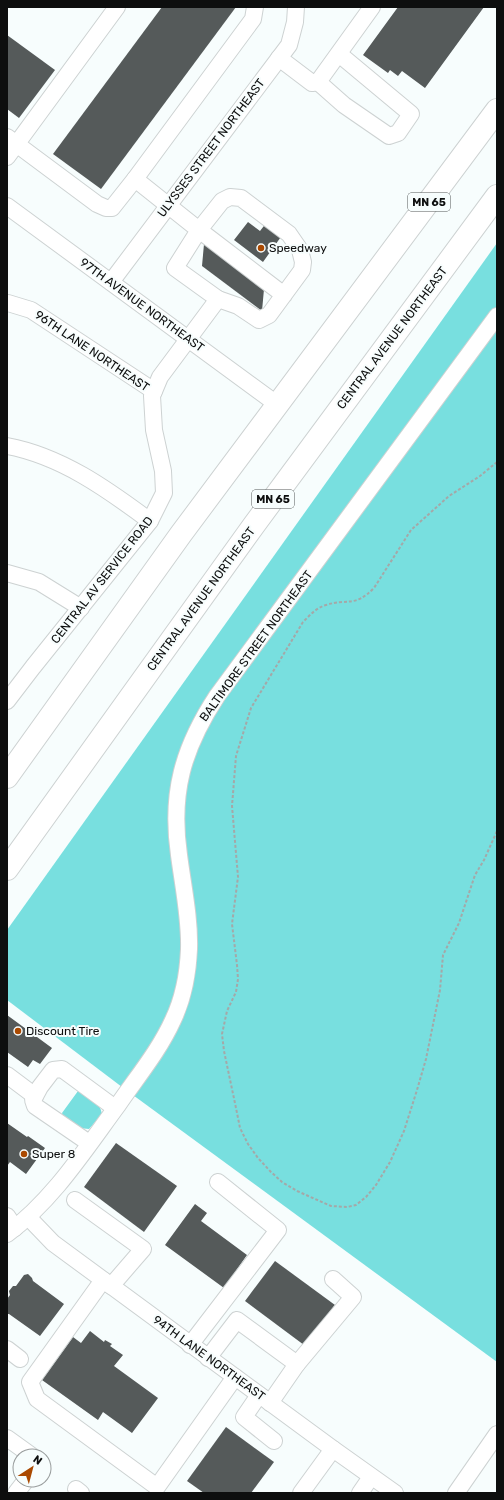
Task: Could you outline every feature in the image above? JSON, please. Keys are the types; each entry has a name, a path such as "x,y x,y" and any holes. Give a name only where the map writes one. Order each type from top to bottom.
{"highway":[{"name":"MN 65","path":"7,777 181,534 497,110"},
{"name":"CENTRAL AVENUE NORTHEAST","path":"7,869 254,525 497,196"}],"street":[{"path":"116,7 10,146 97,204 106,208 112,208 135,179 253,19 255,7"},
{"name":"ULYSSES STREET NORTHEAST","path":"111,282 288,45 295,22 296,7"},
{"path":"279,58 312,83 318,82 372,7"},
{"path":"318,82 344,105 389,136 398,133 411,114 339,54"},
{"path":"135,179 284,295"},
{"path":"230,197 241,198 289,234 300,250 303,262 302,270 284,295 269,314 259,320 238,306 218,299 175,268 199,230 222,201 230,197"},
{"name":"97TH AVENUE NORTHEAST","path":"7,206 278,405"},
{"name":"CENTRAL AV SERVICE ROAD","path":"7,701 150,521 164,493 163,471 154,430 152,396 160,377 218,299"},
{"name":"96TH LANE NORTHEAST","path":"8,303 31,310 154,391"},
{"name":"BALTIMORE STREET NORTHEAST","path":"10,1226 28,1217 58,1185 157,1050 166,1035 179,1004 187,967 189,929 176,831 176,801 183,765 198,728 221,691 497,316"},
{"path":"7,446 62,464 117,496 150,521"},
{"path":"7,573 39,582 81,608"},
{"path":"89,1143 35,1106 33,1100 35,1096 53,1070 62,1069 115,1108"},
{"path":"7,1075 35,1096"},
{"path":"190,1345 278,1230 218,1182"},
{"path":"75,1200 143,1249 107,1283 30,1382 37,1399 157,1487 235,1377"},
{"name":"94TH LANE NORTHEAST","path":"28,1217 53,1243 190,1345 394,1493"},
{"path":"274,1441 244,1417 265,1399 297,1364 352,1297 334,1279"},
{"path":"208,1358 237,1320 297,1364"},
{"path":"7,1349 20,1359"},
{"path":"456,1493 497,1434"},
{"path":"7,1438 21,1448"},
{"path":"301,1493 333,1449"},
{"path":"360,1493 372,1476"}],"path":[{"path":"497,462 480,476 450,496 411,530 374,588 367,594 354,601 326,605 310,614 303,622 251,708 236,756 232,806 238,878 232,924 238,979 236,992 224,1021 222,1034 224,1052 240,1128 248,1144 271,1172 282,1182 297,1191 331,1206 347,1207 356,1205 366,1197 376,1185 390,1162 404,1131 426,1059 438,1002 443,955 459,923 475,875 484,860 497,831"}],"shaded area":[{"path":"497,243 497,1362 122,1087 7,1000 7,930"},
{"path":"78,1091 81,1091 94,1101 101,1110 102,1114 89,1129 79,1128 63,1116 62,1113"}],"building":[{"path":"162,7 236,7 101,189 53,154"},
{"path":"398,7 484,7 425,88 402,71 398,76 390,70 388,73 363,55"},
{"path":"7,35 55,70 19,118 7,109"},
{"path":"248,222 260,231 267,222 283,234 263,262 234,240"},
{"path":"204,244 264,289 262,311 202,266"},
{"name":"Discount Tire","path":"7,1015 52,1048 40,1064 33,1060 28,1067 7,1052"},
{"name":"Super 8","path":"7,1123 45,1148 26,1174 10,1162 7,1166"},
{"path":"116,1143 177,1186 144,1232 84,1187"},
{"path":"195,1204 207,1213 201,1221 247,1255 224,1288 165,1245"},
{"path":"275,1261 335,1305 304,1345 245,1301"},
{"path":"28,1274 33,1281 64,1304 40,1336 7,1314 7,1299 10,1295 9,1291 13,1286 16,1286 24,1275"},
{"path":"90,1331 104,1342 105,1340 112,1344 110,1346 123,1355 114,1366 158,1398 132,1433 103,1412 98,1420 42,1380 73,1337 81,1343"},
{"path":"226,1427 274,1462 251,1493 204,1493 187,1481"}],"place":[{"name":"Speedway","path":"261,248"},
{"name":"Discount Tire","path":"18,1031"},
{"name":"Super 8","path":"24,1154"}]}
